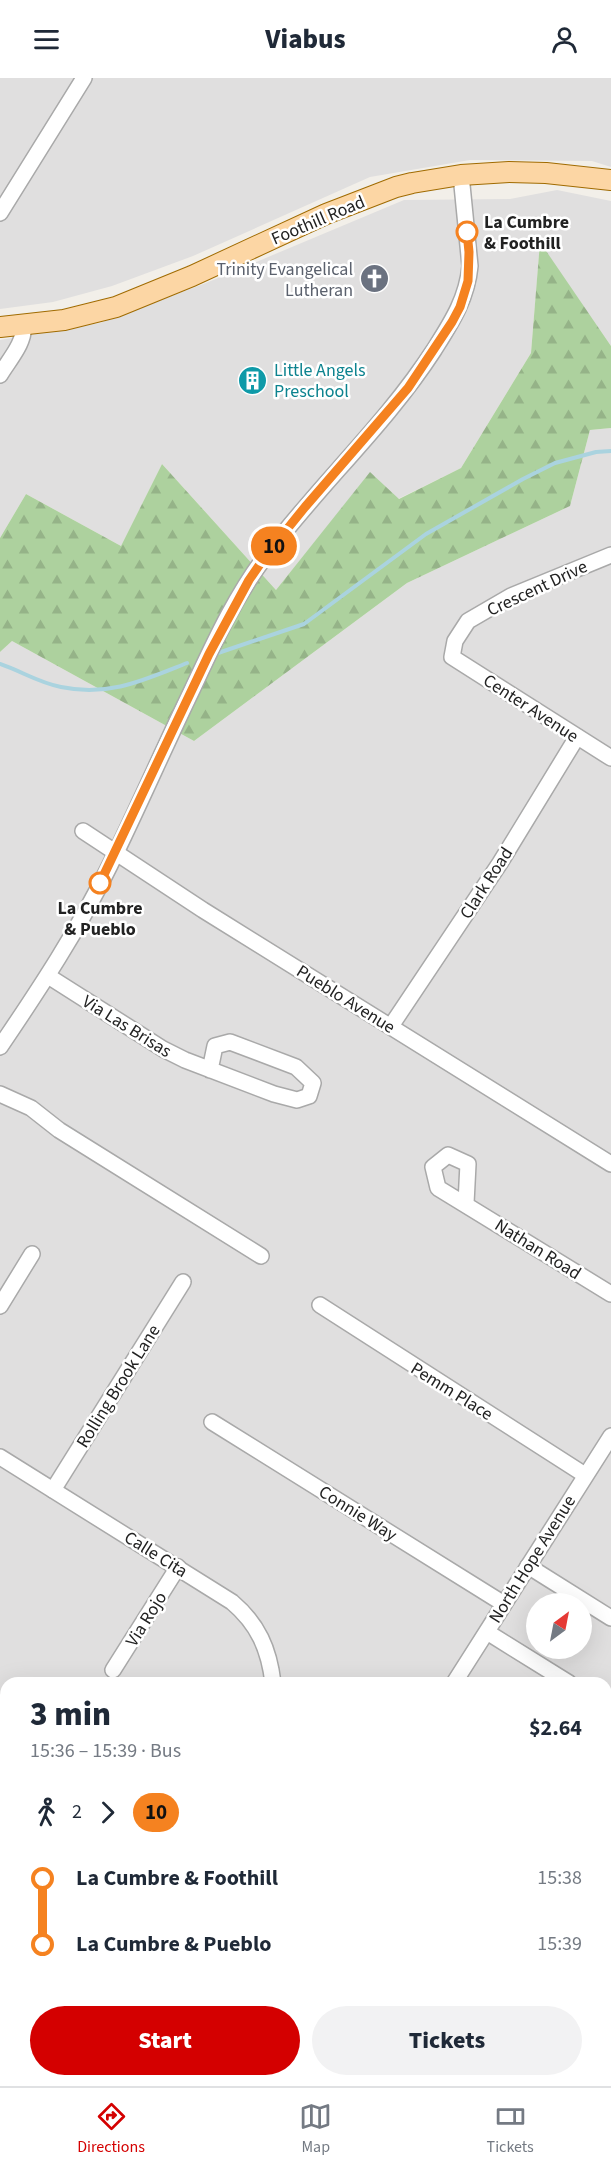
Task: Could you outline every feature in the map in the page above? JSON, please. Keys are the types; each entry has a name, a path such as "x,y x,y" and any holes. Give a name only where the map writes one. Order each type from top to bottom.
{"main road":[{"name":"Foothill Road","path":"0,327 64,320 116,306 192,276 353,203 396,187 461,174 546,173 611,180"}],"street":[{"path":"0,213 84,78"},
{"path":"0,1047 48,976 116,852 209,654 249,580 305,507 408,388 460,307 470,266 461,174"},
{"path":"0,375 21,340 24,332 23,325"},
{"name":"Crescent Drive","path":"452,657 455,641 468,621 511,596 611,555"},
{"name":"Center Avenue","path":"452,657 611,758"},
{"name":"Clark Road","path":"391,1026 500,863 577,737"},
{"name":"Pueblo Avenue","path":"83,831 185,898 611,1164"},
{"name":"Via Las Brisas","path":"48,976 163,1049 210,1070 274,1094 297,1100 309,1096 313,1083 296,1067 230,1042 215,1046 210,1070"},
{"path":"0,1094 31,1108 59,1130 261,1256"},
{"name":"Nathan Road","path":"466,1203 611,1294"},
{"path":"0,1306 32,1254"},
{"name":"Rolling Brook Lane","path":"53,1490 183,1282"},
{"name":"Pemm Place","path":"320,1305 585,1475"},
{"name":"Connie Way","path":"213,1422 504,1604"},
{"name":"North Hope Avenue","path":"458,1677 611,1436"},
{"name":"Calle Cita","path":"0,1457 232,1602 252,1621 263,1639 268,1652 272,1677"},
{"path":"528,1566 611,1618"},
{"name":"Via Rojo","path":"113,1670 178,1567"},
{"path":"487,1632 559,1677"}],"shaded area":[{"path":"0,78 611,78 611,167 592,161 470,160 370,177 193,256 112,286 53,302 0,309"},
{"path":"557,190 611,201 611,346 540,243 531,353 461,468 398,499 370,473 276,590 162,464 121,546 26,494 0,538 0,340 100,323 206,283 404,200 510,199"},
{"path":"611,428 611,1677 0,1677 0,652 12,641 194,741 407,583 570,506 590,430"}],"green space":[{"path":"540,242 611,346 611,428 590,430 570,506 407,583 194,741 12,641 0,652 0,538 26,494 121,546 162,464 276,590 370,472 399,499 461,468 531,353"}],"waterway":[{"path":"218,653 304,624 426,534 523,479 555,463 596,452 611,451"},
{"path":"0,664 53,685 78,690 95,690 126,685 187,663"}],"bus line":[{"name":"10","path":"100,883 209,654 249,580 305,507 408,388 452,322 460,307 468,281 470,266 467,232"}],"place":[{"name":"La Cumbre & Foothill","path":"467,232"},
{"name":"Trinity Evangelical Lutheran","path":"374,279"},
{"name":"Little Angels Preschool","path":"253,380"},
{"name":"La Cumbre & Pueblo","path":"100,883"}]}
